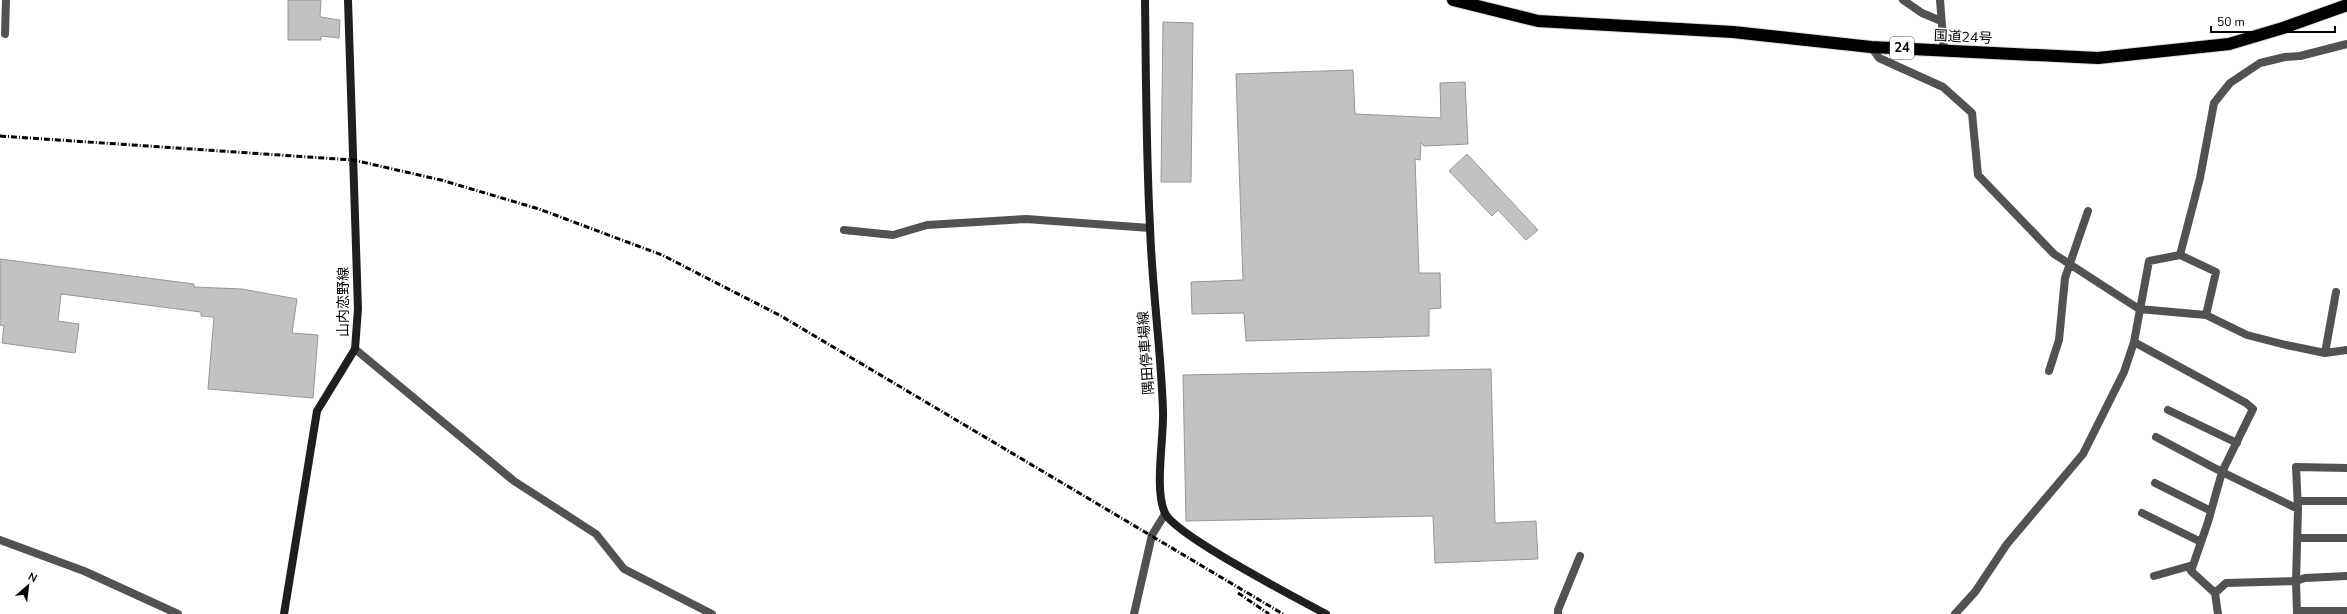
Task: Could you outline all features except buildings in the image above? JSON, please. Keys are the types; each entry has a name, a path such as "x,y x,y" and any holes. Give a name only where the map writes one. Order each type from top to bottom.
{"highway":[{"name":"国道24号","path":"1453,0 1538,21 1733,32 1871,46 1944,51 2098,58 2229,44 2283,28 2347,5"}],"main road":[{"name":"山内恋野線","path":"284,614 317,411 356,349 358,308 348,0"},
{"name":"隅田停車場線","path":"1145,0 1150,228 1163,413 1161,498 1165,514"},
{"path":"1165,514 1175,526 1248,571 1326,614"}],"street":[{"path":"4,34 6,0"},
{"path":"1903,0 1922,13 1941,21"},
{"path":"1940,0 1944,51"},
{"path":"2180,255 2200,178 2214,103 2226,88 2260,62 2285,57 2300,56 2347,44"},
{"path":"1871,46 1879,58 1944,87 1972,113 1978,175 2000,200 2054,254 2139,309 2206,315 2247,335 2325,353 2347,350"},
{"path":"2049,371 2059,340 2065,278 2088,211"},
{"path":"844,230 893,235 927,225 1026,219 1150,228"},
{"path":"1955,614 1975,592 2007,544 2083,454 2124,372 2134,342 2149,261 2180,255 2216,272 2206,315"},
{"path":"2325,353 2336,292"},
{"path":"2134,342 2246,403 2253,409 2222,472 2191,571 2216,593 2218,614"},
{"path":"356,349 514,481 596,534 624,569 712,614"},
{"path":"2168,410 2237,443"},
{"path":"2156,437 2222,472 2298,505 2347,501"},
{"path":"2347,468 2296,467 2298,505 2296,581 2297,612 2347,611"},
{"path":"2155,483 2211,511"},
{"path":"2142,513 2201,542"},
{"path":"1134,614 1152,535 1165,514"},
{"path":"2298,538 2347,538"},
{"path":"0,540 84,571 178,614"},
{"path":"1558,614 1558,610 1580,556"},
{"path":"2154,576 2193,565"},
{"path":"2216,593 2226,583 2296,581 2305,578 2347,576"}],"railway":[{"path":"0,136 353,160 441,180 539,209 662,255 781,316 1283,614"},
{"path":"1238,593 1269,614"}]}
